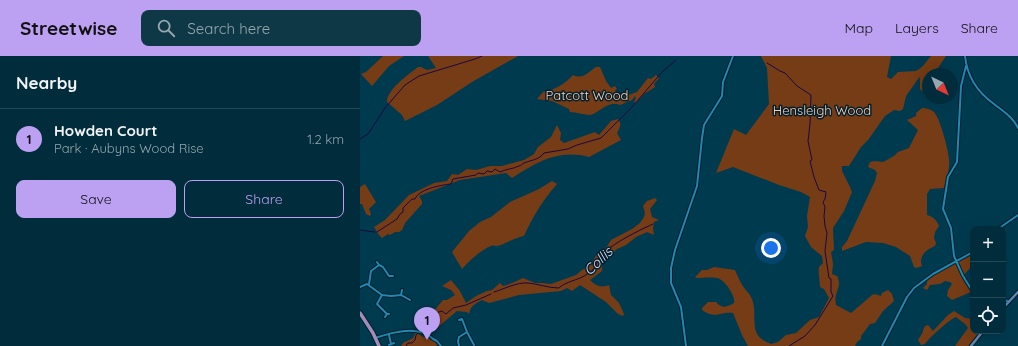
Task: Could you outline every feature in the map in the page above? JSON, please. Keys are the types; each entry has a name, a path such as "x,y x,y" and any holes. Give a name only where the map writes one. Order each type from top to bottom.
{"main road":[{"path":"1006,305 1018,292"},
{"path":"360,313 379,346"},
{"path":"971,346 981,334"}],"street":[{"path":"686,346 681,307 671,283 670,274 675,250 693,202 697,186 704,125 720,101 723,93 723,82 733,56"},
{"path":"965,56 966,66 970,78 976,87 989,100 1012,118 1018,128"},
{"path":"966,66 961,86 958,128 958,158 956,165 948,177 943,206 944,214 951,228 952,251 956,262 970,287"},
{"path":"1002,226 1018,215"},
{"path":"882,346 912,290 933,274 970,254"},
{"path":"369,284 372,271 378,263 389,276"},
{"path":"388,280 389,276"},
{"path":"360,287 364,284 369,284 382,294 390,296 401,295 410,300"},
{"path":"401,295 402,290"},
{"path":"382,294 375,304 387,315"},
{"path":"462,319 474,345"},
{"path":"416,331 418,326"},
{"path":"375,338 403,331 416,331 426,333 441,346"},
{"path":"459,346 459,337 467,332"},
{"path":"389,335 391,344"}],"green space":[{"path":"383,56 404,56 389,66 372,86 361,74 366,72"},
{"path":"428,56 518,56 472,82 437,105 405,121 402,115 387,102 388,97 394,87 418,67 427,70 436,68"},
{"name":"Hensleigh Wood","path":"761,56 891,56 887,77 891,79 898,72 916,71 922,67 931,56 946,56 938,68 922,68 922,91 920,89 920,77 906,96 903,109 900,111 894,110 885,116 868,140 861,147 849,166 842,166 842,171 852,192 844,211 833,228 834,250 831,252 833,264 832,274 837,276 839,280 839,287 835,300 836,305 851,313 872,295 875,294 881,296 882,293 888,290 892,294 894,301 883,311 875,323 870,324 855,346 748,346 733,313 715,315 702,310 708,302 716,302 720,306 725,307 734,303 731,292 720,279 695,277 702,270 707,270 714,267 735,270 742,285 751,297 758,335 763,340 771,344 778,342 786,335 796,333 810,320 819,317 829,298 824,289 820,287 819,267 823,263 822,256 811,247 805,236 808,227 807,216 810,197 801,192 733,167 716,173 734,129 746,135 769,104 767,68"},
{"name":"Patcott Wood","path":"596,67 600,67 611,88 615,86 617,89 615,90 620,98 637,92 648,78 651,79 656,75 659,78 654,84 655,87 644,94 636,103 634,102 636,98 635,96 632,100 620,105 608,105 590,115 570,112 569,109 552,101 537,99 543,92 559,86 573,75 580,77 583,76"},
{"path":"922,108 931,110 936,115 944,135 949,160 944,188 930,189 927,194 927,215 934,219 939,226 935,232 935,246 924,253 921,259 922,266 916,268 914,267 910,256 896,247 883,243 866,242 842,251 842,247 847,241 875,181 877,173 875,170 868,167 870,162 883,162 898,152 909,148 918,130 907,120 916,116 916,113"},
{"path":"618,119 620,126 617,133 621,140 589,157 567,155 548,158 512,178 506,173 460,180 419,196 422,204 399,232 395,232 390,235 388,234 382,238 374,227 385,220 409,195 434,183 447,181 452,174 458,175 467,169 476,170 490,166 502,166 524,160 534,154 538,147 551,137 557,125 561,133 560,140 564,143 595,132 599,135 611,121"},
{"path":"552,181 557,184 539,208 524,236 487,248 475,256 462,269 452,252 469,231 480,222 491,217 510,202 539,189"},
{"path":"365,184 376,202 369,209 371,214 370,216 366,214 362,204 360,204 360,187"},
{"path":"655,198 657,200 650,209 652,217 659,220 654,222 654,235 647,232 617,249 602,262 602,271 590,280 599,286 609,285 611,295 619,303 624,314 623,316 618,314 606,302 580,285 572,291 567,288 561,291 519,295 489,303 482,300 472,307 469,314 467,312 457,311 438,327 435,326 434,328 431,325 423,331 420,331 419,329 443,300 447,300 455,295 451,290 442,286 451,280 460,291 466,303 476,296 492,290 500,283 503,286 523,278 535,283 551,284 576,275 590,265 598,253 606,248 611,240 640,223 645,213 643,206 647,201"},
{"path":"970,255 970,268 962,276 970,288 970,292 952,300 947,296 948,290 952,284 950,282 945,281 940,284 930,285 927,290 923,288 927,284 927,279"},
{"path":"954,311 965,318 970,319 970,334 979,334 969,346 955,346 968,328 956,317 949,321 925,344 921,345 918,340 925,326 928,325 933,331 948,315"},
{"path":"416,332 423,337 427,336 431,340 436,341 437,346 401,346 403,343 413,338"}],"waterway":[{"path":"360,139 368,134 385,108 405,85 419,76 482,56"},
{"path":"377,232 397,219 403,212 403,208 412,199 415,199 426,190 451,184 453,179 476,175 478,173 484,174 487,171 492,172 495,169 500,172 514,168 537,158 544,153 568,149 601,138 633,106 662,72 676,60"},
{"path":"767,63 785,73 797,86 811,95 808,141 812,160 810,161 819,190 826,192 823,202 825,207 824,216 827,233 825,251 829,278 831,279 831,292 833,296 815,325 805,336 789,346"},
{"name":"Collis","path":"494,292 524,283 559,288 566,283 582,277 596,267 597,261 602,254 610,248 629,236 653,224"},
{"path":"360,230 375,232"},
{"name":"Collis","path":"420,330 429,323 438,312 442,311 446,314 453,308 466,305 491,294"},
{"name":"Collis","path":"406,346 408,343 412,343 415,340 418,333"}],"place":[{"name":"Howden Court","path":"427,340"}]}
